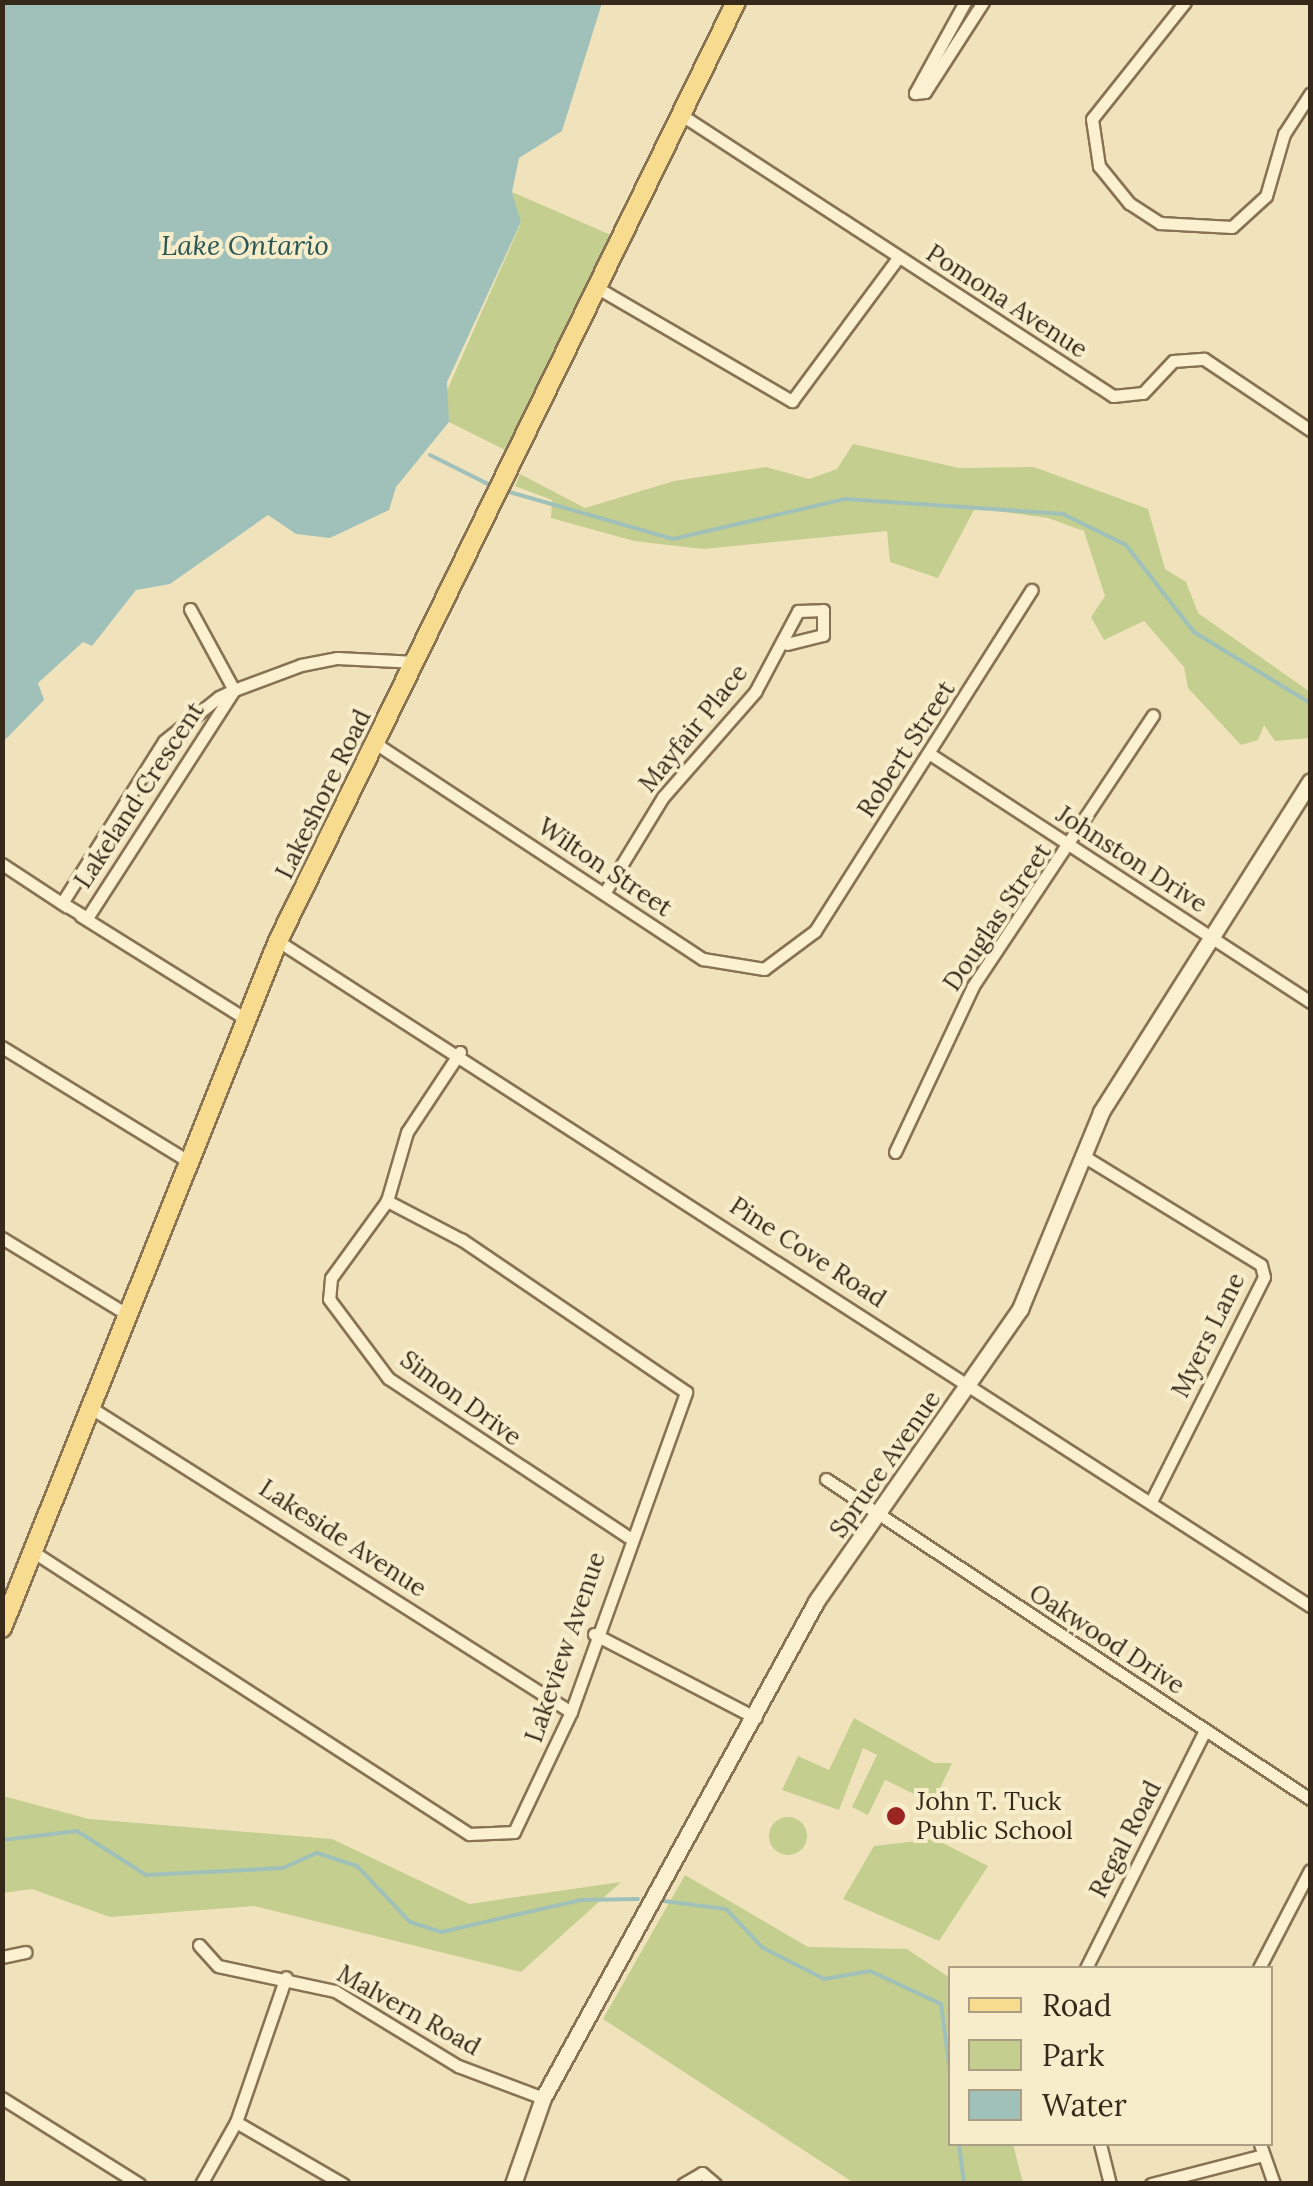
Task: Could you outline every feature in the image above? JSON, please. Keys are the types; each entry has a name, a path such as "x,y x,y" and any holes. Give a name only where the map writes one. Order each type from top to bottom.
{"main road":[{"name":"Lakeshore Road","path":"2,1628 184,1159 278,941 736,2"}],"street":[{"path":"966,2 915,92 925,92 983,2"},
{"path":"1185,2 1092,118 1099,166 1128,203 1160,224 1232,227 1266,196 1284,134 1310,94"},
{"name":"Pomona Avenue","path":"680,114 1113,396 1143,393 1173,361 1204,359 1310,429"},
{"path":"596,287 792,401 898,258"},
{"name":"Robert Street","path":"815,930 1032,590"},
{"name":"Lakeland Crescent","path":"190,609 234,690"},
{"name":"Mayfair Place","path":"605,892 663,797 787,644"},
{"name":"Lakeland Crescent","path":"234,690 87,918 62,903 164,742 234,690 337,658 416,662"},
{"name":"Douglas Street","path":"895,1152 973,986 1071,846 1153,715"},
{"name":"Wilton Street","path":"375,743 725,970 764,969 815,930"},
{"name":"Johnston Drive","path":"930,754 1310,1002"},
{"name":"Spruce Avenue","path":"513,2184 543,2098 636,1924 756,1718 817,1600 880,1517 971,1384 1038,1274 1101,1112 1310,781"},
{"path":"2,864 244,1018"},
{"name":"Pine Cove Road","path":"278,941 460,1052 1310,1606"},
{"path":"2,1047 184,1159"},
{"name":"Simon Drive","path":"460,1052 407,1132 387,1201 330,1278 339,1319 388,1378 627,1536"},
{"name":"Myers Lane","path":"1084,1157 1262,1265 1264,1278 1151,1502"},
{"name":"Lakeview Avenue","path":"32,1552 469,1834 514,1832 571,1712 627,1536 687,1409 686,1392 462,1240 387,1201"},
{"path":"2,1238 125,1313"},
{"name":"Lakeside Avenue","path":"88,1406 571,1712"},
{"name":"Oakwood Drive","path":"826,1478 1310,1799"},
{"path":"594,1634 756,1718"},
{"name":"Regal Road","path":"1087,1966 1206,1730"},
{"path":"1261,1966 1310,1870"},
{"name":"Malvern Road","path":"200,1945 218,1966 336,1991 458,2066 543,2098"},
{"path":"2,1957 25,1952"},
{"path":"201,2184 236,2122 286,1978"},
{"path":"2,2098 140,2184"},
{"path":"236,2122 342,2184"},
{"path":"1100,2146 1110,2184"},
{"path":"1151,2184 1262,2149 1274,2184"},
{"path":"683,2184 702,2173 715,2184"}],"green space":[{"path":"512,192 611,235 507,451 449,422 445,395 521,223"},
{"path":"853,444 959,468 1034,467 1148,509 1165,569 1186,582 1198,613 1310,692 1310,738 1275,741 1264,725 1258,740 1241,745 1188,688 1184,667 1144,621 1104,640 1091,617 1105,596 1084,531 1048,518 975,508 938,578 890,562 887,531 703,549 634,541 551,518 552,500 515,486 520,474 585,508 674,481 766,467 809,479 837,469"},
{"path":"854,1718 934,1763 952,1763 933,1803 885,1780 868,1815 852,1807 877,1755 863,1748 839,1810 782,1790 798,1756 829,1770"},
{"path":"3,1796 89,1819 332,1839 469,1904 621,1882 521,1972 254,1906 110,1917 32,1889 3,1893"},
{"path":"788,1817 801,1823 807,1836 801,1849 788,1855 775,1849 769,1836 775,1823"},
{"path":"935,1839 988,1866 939,1941 843,1899 874,1846"},
{"path":"685,1875 808,1947 907,1949 948,1977 948,2146 1014,2146 1023,2183 854,2183 603,2019"}],"water":[{"name":"Lake Ontario","path":"3,2 602,3 562,131 519,158 512,192 521,222 447,382 449,422 396,487 389,510 330,538 296,534 268,515 170,584 136,590 92,646 83,642 38,683 44,700 3,742"}],"waterway":[{"path":"430,455 492,486"},
{"path":"506,491 673,539 845,499 1063,514 1126,545 1194,632 1310,703"},
{"path":"2,1840 77,1831 146,1875 283,1868 317,1853 357,1866 410,1922 441,1932 581,1900 638,1899"},
{"path":"664,1901 726,1909 763,1948 824,1979 870,1971 941,2004 948,2056"},
{"path":"959,2146 964,2184"}],"place":[{"name":"John T. Tuck Public School","path":"896,1816"}]}
